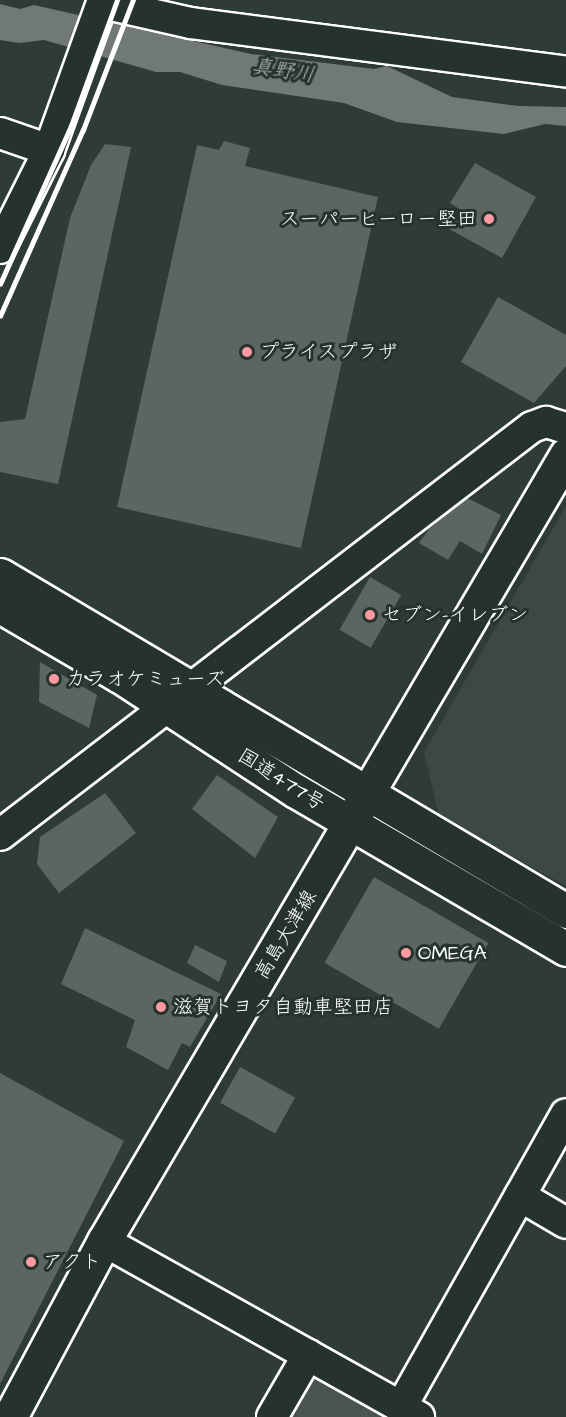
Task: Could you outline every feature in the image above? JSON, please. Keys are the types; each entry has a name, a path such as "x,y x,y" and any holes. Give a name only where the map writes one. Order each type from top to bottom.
{"main road":[{"name":"高島大津線","path":"10,1417 104,1241 352,825 566,455"},
{"name":"国道477号","path":"0,575 179,696 352,825 566,949"},
{"name":"国道477号","path":"0,606 370,794 566,911"}],"street":[{"path":"0,248 49,150 77,78 101,6 191,23 566,72"},
{"path":"0,133 49,150"},
{"path":"0,835 532,427 546,422 566,428"},
{"path":"104,1241 410,1412 520,1196 566,1114"},
{"path":"520,1196 566,1223"},
{"path":"272,1417 308,1355"}],"shaded area":[{"path":"566,506 566,886 439,816 424,752"},
{"path":"316,1359 419,1417 283,1417"}],"water":[{"name":"真野川","path":"0,4 20,9 34,5 251,54 374,69 387,66 452,97 518,106 566,107 566,126 545,124 504,134 397,122 344,103 222,85 180,72 156,72 44,40 19,43 0,40"}],"building":[{"name":"プライスプラザ","path":"224,141 250,148 245,166 378,197 301,548 117,507 197,145 219,150"},
{"path":"105,144 131,147 58,484 0,472 0,422 25,419 70,218 91,165"},
{"name":"スーパーヒーロー堅田","path":"475,163 536,197 502,258 449,229 461,210 450,203"},
{"path":"498,297 566,335 566,366 534,403 461,362"},
{"path":"467,498 501,515 482,554 460,541 448,560 419,543 429,529"},
{"path":"370,577 401,595 371,648 340,630"},
{"name":"カラオケミューズ","path":"40,662 97,695 89,728 39,702"},
{"path":"217,775 278,817 255,858 192,809"},
{"path":"105,793 136,833 59,893 37,864 40,837"},
{"name":"OMEGA","path":"374,877 488,943 439,1029 324,963"},
{"name":"滋賀トヨタ自動車堅田店","path":"85,928 221,994 190,1047 182,1043 168,1070 126,1047 135,1020 61,984"},
{"path":"195,945 227,961 219,982 187,963"},
{"path":"240,1067 295,1098 275,1133 220,1103"},
{"name":"アクト","path":"0,1073 124,1141 0,1384"}],"railway":[{"path":"0,284 71,126 117,0"},
{"path":"0,316 83,130 133,0"}],"place":[{"name":"スーパーヒーロー堅田","path":"489,219"},
{"name":"プライスプラザ","path":"247,352"},
{"name":"セブン-イレブン","path":"370,615"},
{"name":"カラオケミューズ","path":"54,679"},
{"name":"OMEGA","path":"406,953"},
{"name":"滋賀トヨタ自動車堅田店","path":"161,1007"},
{"name":"アクト","path":"31,1262"}]}
